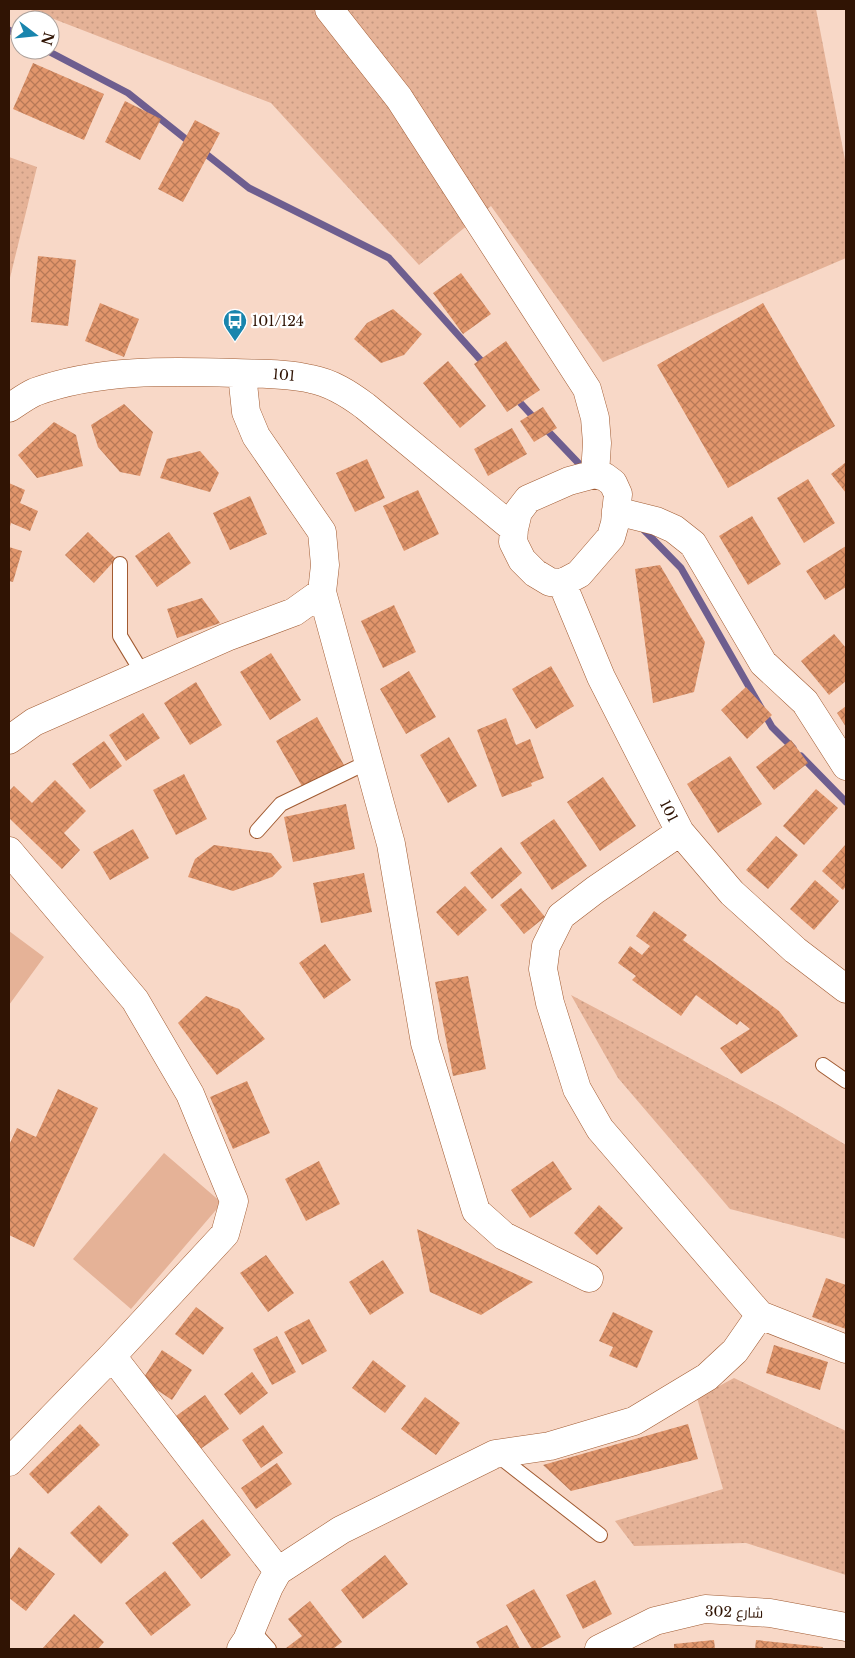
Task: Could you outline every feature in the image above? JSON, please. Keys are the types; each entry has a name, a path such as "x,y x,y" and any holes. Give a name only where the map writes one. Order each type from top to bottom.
{"street":[{"path":"329,9 399,98 587,389 595,418 597,443 595,474"},
{"name":"101","path":"9,408 33,393 74,381 120,375 186,372 281,374 312,379 343,390 365,406 514,529"},
{"path":"242,374 246,412 256,436 322,532 325,565 322,592 391,844 425,1042 476,1211 504,1236 589,1278"},
{"path":"595,474 605,477 612,483 618,494 616,510 611,538 579,574 562,583 550,582 535,573 522,560 513,542 518,512 528,499 569,481 595,474"},
{"path":"616,510 656,521 674,529 693,544 763,663 805,702 846,766"},
{"name":"101","path":"562,583 601,677 680,832 732,894 795,950 846,988"},
{"path":"9,740 34,722 227,637 294,612 322,592"},
{"path":"680,832 561,916 546,946 543,969 550,1003 577,1089 600,1129 760,1315 846,1349"},
{"path":"9,851 134,1000 190,1094 234,1201 225,1234 112,1356 9,1462"},
{"path":"254,1643 269,1587 278,1571 341,1530 495,1454 550,1446 634,1421 707,1377 735,1351 760,1315"},
{"path":"112,1356 278,1571"},
{"name":"شارع 302","path":"599,1649 655,1621 705,1610 770,1613 846,1627"}],"lane":[{"path":"120,564 120,636 143,674"},
{"path":"257,831 282,804 368,762"},
{"path":"823,1065 846,1081"},
{"path":"495,1454 600,1535"}],"shaded area":[{"path":"28,9 816,9 846,165 846,258 603,362 491,206 419,265 271,103 60,21 60,10"},
{"path":"9,157 37,167 9,282"},
{"path":"9,931 44,957 9,1005"},
{"path":"571,995 780,1106 846,1145 846,1239 730,1209 618,1078"},
{"path":"164,1153 222,1203 131,1309 73,1259"},
{"path":"734,1378 846,1431 846,1575 746,1543 634,1546 615,1521 723,1489 697,1398"}],"building":[{"path":"33,63 104,94 84,140 13,109"},
{"path":"125,101 161,119 140,160 105,142"},
{"path":"195,120 220,133 183,202 158,189"},
{"path":"38,256 76,260 68,326 31,322"},
{"path":"461,273 491,314 463,334 433,293"},
{"path":"100,303 139,319 124,357 85,341"},
{"path":"763,303 835,426 728,488 657,365"},
{"path":"393,309 422,334 404,355 381,363 354,339 367,323"},
{"path":"506,341 540,390 507,412 474,364"},
{"path":"448,361 486,406 460,428 423,383"},
{"path":"124,404 153,432 140,476 120,472 98,447 91,425"},
{"path":"543,407 557,428 534,442 520,421"},
{"path":"54,422 76,435 83,466 37,478 18,455"},
{"path":"512,428 527,454 488,476 474,449"},
{"path":"200,451 219,473 210,492 160,478 167,459"},
{"path":"367,459 385,498 355,512 336,473"},
{"path":"846,462 846,493 831,474"},
{"path":"808,479 835,523 804,543 777,498"},
{"path":"9,483 25,490 20,503 38,511 30,531 11,523 9,530"},
{"path":"418,490 439,534 404,551 383,506"},
{"path":"250,496 267,534 230,550 213,513"},
{"path":"752,516 781,564 748,585 719,536"},
{"path":"88,532 116,559 94,583 65,555"},
{"path":"169,532 191,563 157,587 135,556"},
{"path":"846,546 846,587 825,600 806,571"},
{"path":"9,547 22,551 13,582 9,581"},
{"path":"660,565 705,642 694,692 653,703 635,569"},
{"path":"202,598 220,623 177,638 167,609"},
{"path":"394,605 416,652 383,668 361,621"},
{"path":"834,634 846,648 846,681 829,695 801,661"},
{"path":"271,653 301,700 270,720 240,672"},
{"path":"551,666 574,706 536,729 512,689"},
{"path":"409,671 436,717 406,734 380,689"},
{"path":"196,682 222,725 190,745 164,703"},
{"path":"746,687 772,715 747,739 721,710"},
{"path":"846,706 846,727 837,713"},
{"path":"143,713 160,738 126,761 109,735"},
{"path":"317,717 344,765 303,788 276,741"},
{"path":"506,718 516,745 530,739 544,778 531,783 532,786 502,797 477,730"},
{"path":"449,737 477,786 448,803 420,755"},
{"path":"791,740 808,763 774,790 756,767"},
{"path":"104,741 122,766 90,789 72,764"},
{"path":"730,756 762,804 718,833 687,784"},
{"path":"184,774 207,819 176,835 153,790"},
{"path":"603,777 636,826 600,851 567,802"},
{"path":"55,780 86,811 64,833 80,850 62,869 9,818 9,791 14,786 32,803"},
{"path":"816,789 838,808 804,845 783,826"},
{"path":"346,804 355,849 293,862 284,817"},
{"path":"554,819 587,866 552,890 520,843"},
{"path":"133,829 149,858 110,880 93,852"},
{"path":"776,836 798,855 768,889 746,870"},
{"path":"846,844 846,886 843,890 822,871"},
{"path":"214,845 271,853 282,867 272,877 233,891 188,877 195,859"},
{"path":"501,847 522,873 492,899 470,873"},
{"path":"364,873 372,912 321,923 313,883"},
{"path":"815,880 839,901 814,930 790,909"},
{"path":"465,886 487,910 458,936 436,912"},
{"path":"521,888 545,917 524,934 500,905"},
{"path":"654,911 687,935 683,940 779,1011 798,1036 741,1074 720,1048 750,1029 740,1021 737,1025 696,995 681,1016 632,980 636,976 618,963 630,946 642,955 650,946 636,936"},
{"path":"325,944 351,980 324,999 299,963"},
{"path":"468,976 486,1069 453,1076 435,982"},
{"path":"206,996 239,1009 265,1039 217,1075 178,1023"},
{"path":"247,1081 270,1133 233,1149 210,1097"},
{"path":"58,1089 98,1108 34,1247 9,1235 9,1145 17,1128 36,1137"},
{"path":"319,1161 340,1204 306,1221 285,1179"},
{"path":"553,1161 572,1189 530,1218 511,1190"},
{"path":"599,1205 623,1228 597,1255 574,1233"},
{"path":"417,1229 533,1282 481,1315 430,1292"},
{"path":"266,1255 294,1293 268,1312 240,1273"},
{"path":"383,1260 404,1293 370,1315 349,1282"},
{"path":"826,1278 846,1285 846,1329 812,1317"},
{"path":"196,1307 224,1328 203,1355 175,1334"},
{"path":"613,1312 653,1331 637,1368 609,1356 613,1347 599,1341"},
{"path":"309,1319 327,1351 302,1365 284,1332"},
{"path":"277,1336 296,1372 272,1385 253,1349"},
{"path":"774,1345 828,1362 820,1390 766,1373"},
{"path":"162,1350 192,1370 172,1400 142,1380"},
{"path":"373,1360 406,1386 385,1413 352,1388"},
{"path":"252,1372 268,1393 240,1415 224,1394"},
{"path":"205,1395 229,1429 199,1450 176,1416"},
{"path":"425,1397 460,1423 436,1455 401,1429"},
{"path":"80,1424 100,1445 48,1494 29,1474"},
{"path":"688,1424 698,1459 571,1491 543,1465"},
{"path":"263,1425 283,1453 261,1468 242,1440"},
{"path":"277,1463 292,1484 256,1509 241,1488"},
{"path":"99,1505 129,1535 101,1564 70,1533"},
{"path":"203,1519 231,1555 201,1579 172,1543"},
{"path":"19,1547 55,1574 26,1611 9,1598 9,1561"},
{"path":"385,1555 408,1584 363,1619 341,1590"},
{"path":"165,1571 191,1605 151,1636 125,1603"},
{"path":"595,1580 612,1614 583,1629 566,1595"},
{"path":"534,1589 561,1637 539,1649 532,1649 506,1605"},
{"path":"310,1601 342,1642 333,1649 287,1649 302,1636 288,1619"},
{"path":"74,1614 104,1642 98,1649 42,1649"},
{"path":"507,1625 520,1649 480,1649 476,1642"},
{"path":"714,1640 715,1649 674,1649 674,1644"},
{"path":"756,1640 823,1647 822,1649 755,1649"}],"waterway":[{"path":"60,57 128,93 192,144"},
{"path":"201,150 249,188 389,258 485,365"},
{"path":"515,397 536,420"},
{"path":"544,427 585,470"},
{"path":"640,526 681,568 772,727 793,748"},
{"path":"801,756 846,802"}],"place":[{"name":"101/124","path":"235,342"}]}
